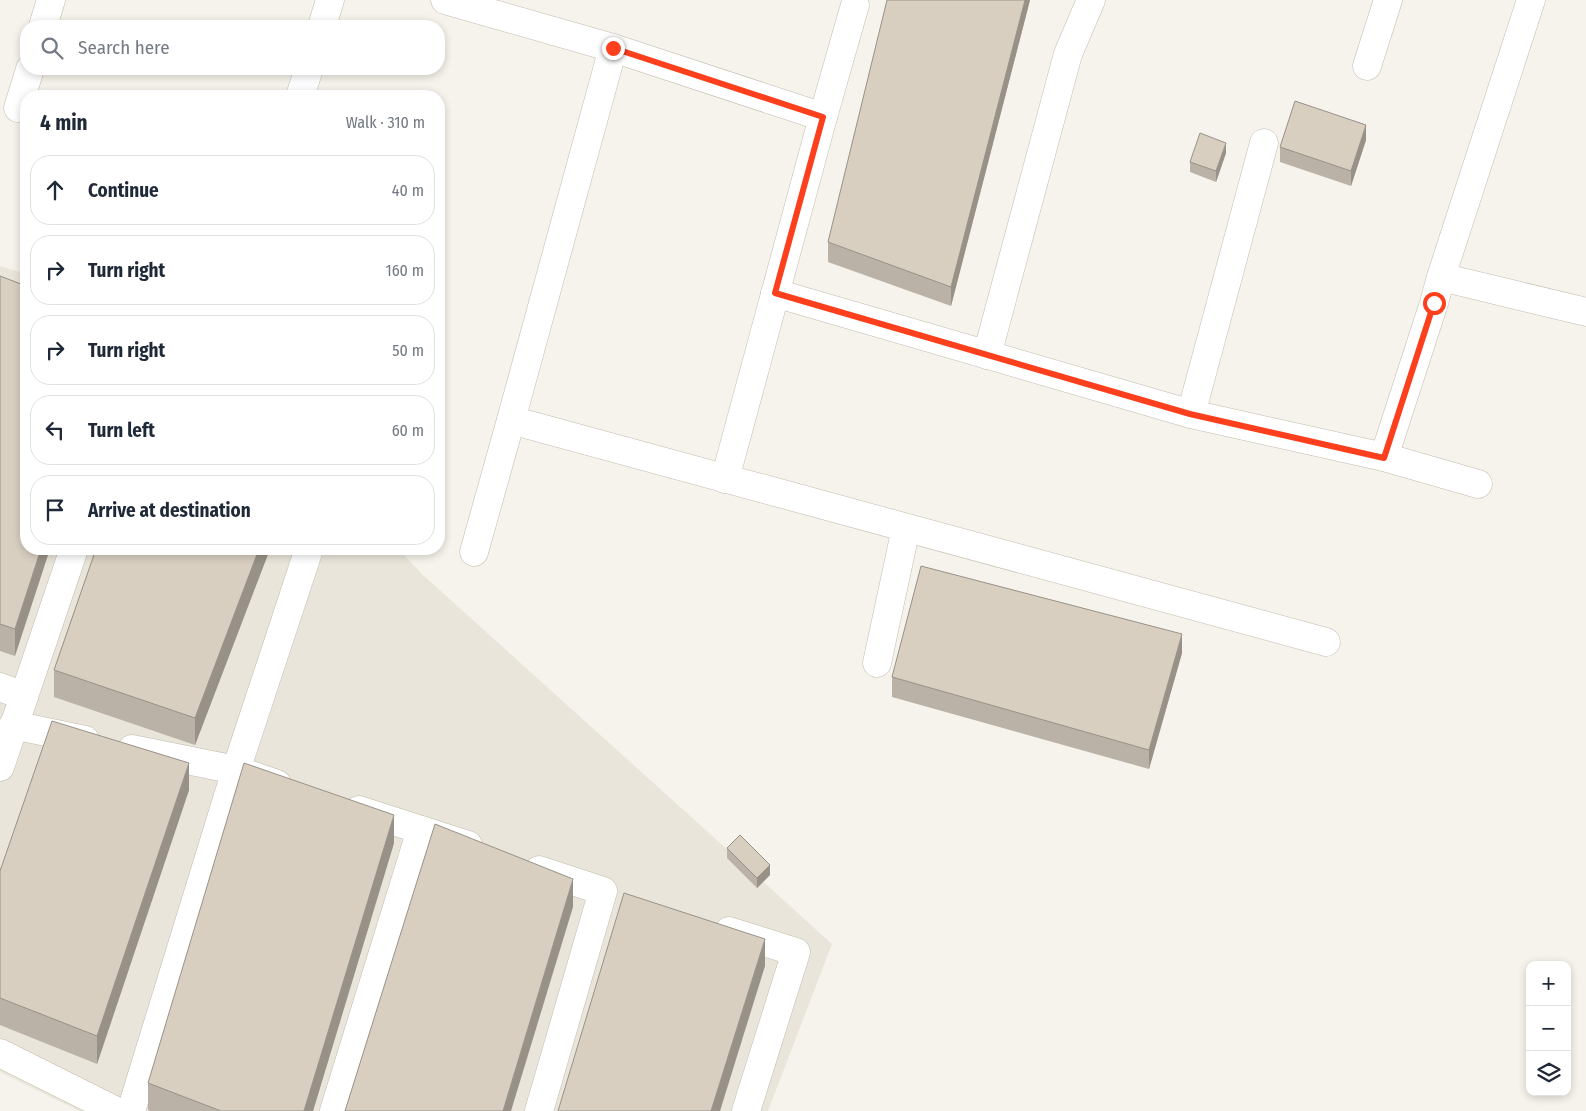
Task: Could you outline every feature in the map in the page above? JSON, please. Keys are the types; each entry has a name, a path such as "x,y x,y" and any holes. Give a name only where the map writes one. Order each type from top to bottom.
{"street":[{"path":"45,20 51,0"},
{"path":"324,20 330,0"},
{"path":"445,0 613,48 823,117"},
{"path":"987,355 1068,54 1091,0"},
{"path":"1367,66 1388,0"},
{"path":"1384,458 1531,0"},
{"path":"725,479 855,4"},
{"path":"474,552 613,48"},
{"path":"24,90 28,75"},
{"path":"302,90 307,75"},
{"path":"18,108 20,102"},
{"path":"1190,414 1264,143"},
{"path":"1441,277 1586,312"},
{"path":"775,293 1190,414 1384,458 1478,484"},
{"path":"511,420 1326,642"},
{"path":"877,663 906,528"},
{"path":"0,767 13,725 12,691 71,555"},
{"path":"131,1111 236,770 307,555"},
{"path":"13,725 236,770 297,791"},
{"path":"333,802 630,900"},
{"path":"334,1111 421,830"},
{"path":"539,1111 603,891"},
{"path":"704,923 796,952 746,1111"},
{"path":"0,1054 116,1111"}],"shaded area":[{"path":"0,266 20,272 20,555 404,555 423,575 832,944 768,1111 79,1111 0,1072"}],"building":[{"path":"887,0 1025,0 951,287 828,242"},
{"path":"1295,101 1366,125 1351,171 1280,147"},
{"path":"1200,133 1226,143 1216,171 1190,162"},
{"path":"0,276 20,284 20,555 39,555 15,629 0,624"},
{"path":"94,555 257,555 195,718 54,670"},
{"path":"921,566 1182,634 1149,750 892,677"},
{"path":"52,721 189,763 97,1036 0,998 0,871"},
{"path":"244,763 394,815 304,1111 221,1111 148,1083"},
{"path":"435,824 573,879 503,1111 345,1111"},
{"path":"740,835 770,865 757,878 727,848"},
{"path":"624,893 765,939 711,1111 558,1111"}],"route":[{"path":"613,48 823,117 775,293 1190,414 1384,458 1434,303"}]}
